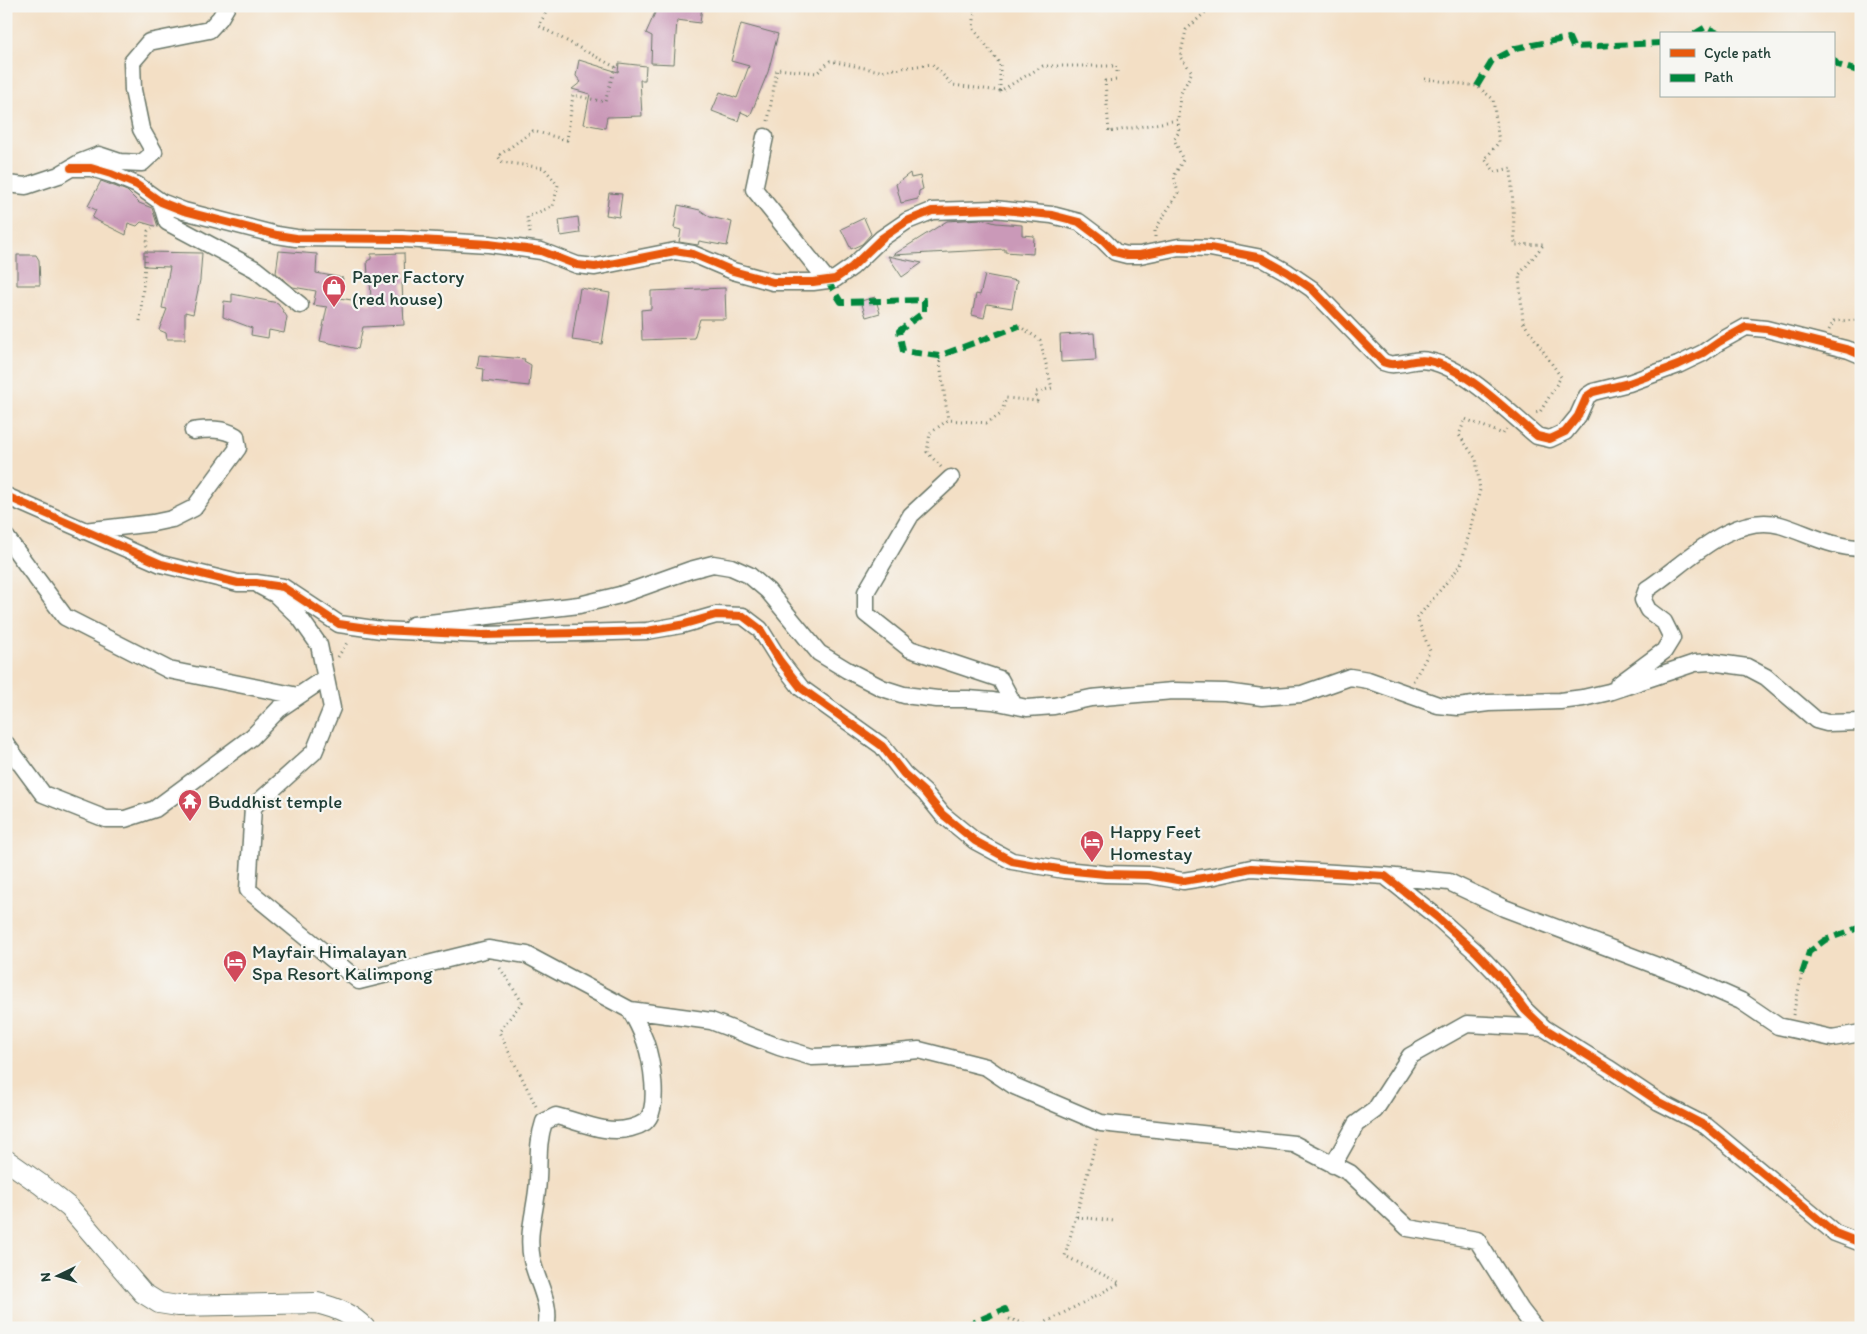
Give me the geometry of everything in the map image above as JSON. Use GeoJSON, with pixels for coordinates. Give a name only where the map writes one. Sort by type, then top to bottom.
{"type":"FeatureCollection","features":[{"type":"Feature","properties":{"kind":"main road"},"geometry":{"type":"LineString","coordinates":[[6,1160],[70,1208],[143,1293],[159,1303],[178,1306],[317,1303],[336,1308],[355,1318],[365,1328]]}},
{"type":"Feature","properties":{"kind":"street"},"geometry":{"type":"LineString","coordinates":[[6,184],[26,186],[59,175],[81,162],[99,155],[120,162],[142,163],[154,152],[141,130],[133,90],[132,62],[149,42],[209,30],[220,18],[227,6]]}},
{"type":"Feature","properties":{"kind":"street"},"geometry":{"type":"LineString","coordinates":[[765,137],[754,189],[827,280]]}},
{"type":"Feature","properties":{"kind":"street"},"geometry":{"type":"LineString","coordinates":[[70,168],[91,168],[111,174],[137,185],[161,202],[184,211],[296,238],[402,239],[489,244],[541,251],[577,265],[595,267],[675,251],[693,254],[733,270],[773,282],[813,282],[835,278],[852,267],[882,238],[907,221],[932,211],[994,209],[1052,215],[1078,222],[1103,240],[1114,252],[1134,255],[1178,247],[1210,248],[1262,258],[1312,289],[1383,362],[1394,365],[1413,360],[1429,360],[1449,368],[1476,384],[1537,436],[1550,439],[1565,432],[1578,416],[1587,396],[1593,392],[1628,383],[1678,366],[1746,327],[1766,329],[1849,350],[1861,355]]}},
{"type":"Feature","properties":{"kind":"street"},"geometry":{"type":"LineString","coordinates":[[161,202],[167,222],[255,269],[300,305]]}},
{"type":"Feature","properties":{"kind":"street"},"geometry":{"type":"LineString","coordinates":[[84,531],[114,526],[153,523],[172,519],[194,508],[238,448],[236,436],[228,431],[211,429],[193,431]]}},
{"type":"Feature","properties":{"kind":"street"},"geometry":{"type":"LineString","coordinates":[[952,478],[911,515],[866,592],[866,614],[910,649],[1000,679],[1014,705]]}},
{"type":"Feature","properties":{"kind":"street"},"geometry":{"type":"LineString","coordinates":[[6,496],[161,564],[238,583],[256,583],[283,587],[339,624],[381,630],[482,635],[647,631],[681,625],[716,615],[743,616],[760,629],[780,661],[801,688],[882,746],[904,774],[925,793],[942,814],[975,842],[1012,861],[1064,870],[1105,874],[1149,875],[1183,881],[1251,868],[1449,882],[1504,908],[1689,978],[1741,1002],[1778,1026],[1832,1038],[1861,1033]]}},
{"type":"Feature","properties":{"kind":"street"},"geometry":{"type":"LineString","coordinates":[[1609,692],[1664,651],[1672,638],[1664,622],[1648,610],[1642,600],[1647,589],[1706,546],[1742,526],[1762,523],[1779,525],[1841,546],[1861,548]]}},
{"type":"Feature","properties":{"kind":"street"},"geometry":{"type":"LineString","coordinates":[[6,537],[65,617],[168,670],[298,696]]}},
{"type":"Feature","properties":{"kind":"street"},"geometry":{"type":"LineString","coordinates":[[381,630],[441,620],[579,605],[620,595],[690,570],[713,564],[731,567],[749,575],[768,591],[819,653],[882,688],[904,695],[937,699],[968,699],[1026,708],[1054,706],[1091,698],[1173,691],[1225,692],[1262,697],[1302,694],[1350,677],[1368,680],[1438,704],[1458,707],[1514,701],[1560,701],[1609,692],[1695,664],[1711,662],[1747,667],[1766,677],[1816,720],[1826,723],[1861,722]]}},
{"type":"Feature","properties":{"kind":"street"},"geometry":{"type":"LineString","coordinates":[[256,583],[275,594],[300,618],[319,645],[332,708],[314,752],[253,807],[248,890],[359,981],[488,949],[527,955],[630,1010],[711,1021],[812,1057],[867,1055],[919,1050],[986,1067],[1014,1086],[1101,1124],[1294,1144],[1350,1174],[1408,1228],[1477,1240],[1521,1310],[1535,1328]]}},
{"type":"Feature","properties":{"kind":"street"},"geometry":{"type":"LineString","coordinates":[[6,744],[43,794],[106,819],[125,819],[155,809],[252,736],[279,709],[325,678]]}},
{"type":"Feature","properties":{"kind":"street"},"geometry":{"type":"LineString","coordinates":[[1385,876],[1437,916],[1476,952],[1501,978],[1525,1010],[1544,1028],[1659,1102],[1706,1126],[1835,1233],[1861,1243]]}},
{"type":"Feature","properties":{"kind":"street"},"geometry":{"type":"LineString","coordinates":[[546,1328],[548,1319],[545,1299],[532,1262],[530,1242],[531,1221],[537,1191],[539,1136],[544,1122],[556,1116],[600,1129],[629,1128],[645,1122],[651,1112],[654,1092],[650,1058],[640,1026],[630,1010]]}},
{"type":"Feature","properties":{"kind":"street"},"geometry":{"type":"LineString","coordinates":[[1333,1164],[1356,1124],[1375,1110],[1410,1056],[1468,1024],[1544,1028]]}},
{"type":"Feature","properties":{"kind":"path"},"geometry":{"type":"LineString","coordinates":[[532,250],[528,217],[553,206],[558,185],[544,168],[502,162],[498,156],[533,132],[567,140],[574,95],[605,102],[615,68],[539,26],[548,6]]}},
{"type":"Feature","properties":{"kind":"path"},"geometry":{"type":"LineString","coordinates":[[970,6],[975,12],[973,28],[1000,64],[1000,91]]}},
{"type":"Feature","properties":{"kind":"path"},"geometry":{"type":"LineString","coordinates":[[1156,252],[1155,230],[1178,193],[1174,176],[1182,160],[1174,140],[1179,132],[1180,95],[1192,72],[1180,57],[1186,30],[1212,6]]}},
{"type":"Feature","properties":{"kind":"path"},"geometry":{"type":"LineString","coordinates":[[765,137],[777,69],[817,73],[830,61],[880,72],[932,64],[953,85],[1000,91],[1042,66],[1116,66],[1117,80],[1105,81],[1109,132],[1178,120]]}},
{"type":"Feature","properties":{"kind":"path"},"geometry":{"type":"LineString","coordinates":[[1406,694],[1430,651],[1417,618],[1461,566],[1480,490],[1476,459],[1459,435],[1465,419],[1503,434],[1513,416],[1540,412],[1561,377],[1524,322],[1519,275],[1544,244],[1515,245],[1511,168],[1495,172],[1485,159],[1499,142],[1493,99],[1477,86],[1425,79]]}},
{"type":"Feature","properties":{"kind":"path"},"geometry":{"type":"LineString","coordinates":[[140,321],[148,230],[167,222]]}},
{"type":"Feature","properties":{"kind":"path"},"geometry":{"type":"LineString","coordinates":[[1823,344],[1834,321],[1861,320]]}},
{"type":"Feature","properties":{"kind":"path"},"geometry":{"type":"LineString","coordinates":[[952,478],[927,452],[930,433],[948,420],[987,423],[1001,414],[1006,398],[1037,401],[1036,392],[1052,388],[1040,340],[1019,326]]}},
{"type":"Feature","properties":{"kind":"path"},"geometry":{"type":"LineString","coordinates":[[939,356],[948,420]]}},
{"type":"Feature","properties":{"kind":"path"},"geometry":{"type":"LineString","coordinates":[[325,678],[357,626]]}},
{"type":"Feature","properties":{"kind":"path"},"geometry":{"type":"LineString","coordinates":[[488,949],[522,1002],[499,1032],[544,1122]]}},
{"type":"Feature","properties":{"kind":"path"},"geometry":{"type":"LineString","coordinates":[[1790,1029],[1802,974]]}},
{"type":"Feature","properties":{"kind":"path"},"geometry":{"type":"LineString","coordinates":[[1009,1319],[1036,1328],[1120,1283],[1065,1256],[1101,1124]]}},
{"type":"Feature","properties":{"kind":"path"},"geometry":{"type":"LineString","coordinates":[[1077,1217],[1114,1221]]}},
{"type":"Feature","properties":{"kind":"building"},"geometry":{"type":"Polygon","coordinates":[[[658,6],[702,6],[700,23],[677,20],[674,64],[651,63],[652,36],[646,33],[658,6]]]}},
{"type":"Feature","properties":{"kind":"building"},"geometry":{"type":"Polygon","coordinates":[[[741,24],[778,34],[768,72],[750,116],[741,112],[738,121],[712,111],[720,92],[737,98],[749,66],[731,61],[741,24]]]}},
{"type":"Feature","properties":{"kind":"building"},"geometry":{"type":"Polygon","coordinates":[[[579,60],[618,72],[619,63],[646,66],[645,80],[640,80],[642,116],[607,117],[605,128],[584,124],[590,94],[572,89],[581,82],[576,76],[579,60]]]}},
{"type":"Feature","properties":{"kind":"building"},"geometry":{"type":"Polygon","coordinates":[[[910,173],[911,178],[920,176],[923,189],[919,191],[918,199],[901,203],[896,184],[910,173]]]}},
{"type":"Feature","properties":{"kind":"building"},"geometry":{"type":"Polygon","coordinates":[[[101,181],[127,191],[139,203],[152,208],[158,227],[141,222],[137,226],[128,223],[126,235],[92,218],[96,210],[88,206],[101,181]]]}},
{"type":"Feature","properties":{"kind":"building"},"geometry":{"type":"Polygon","coordinates":[[[609,193],[622,194],[619,217],[606,215],[609,193]]]}},
{"type":"Feature","properties":{"kind":"building"},"geometry":{"type":"Polygon","coordinates":[[[678,205],[700,210],[710,217],[732,222],[727,246],[699,241],[698,245],[679,242],[681,230],[674,228],[678,205]]]}},
{"type":"Feature","properties":{"kind":"building"},"geometry":{"type":"Polygon","coordinates":[[[578,217],[580,233],[561,236],[559,220],[578,217]]]}},
{"type":"Feature","properties":{"kind":"building"},"geometry":{"type":"Polygon","coordinates":[[[864,218],[871,234],[862,244],[851,249],[841,229],[864,218]]]}},
{"type":"Feature","properties":{"kind":"building"},"geometry":{"type":"Polygon","coordinates":[[[981,219],[996,223],[1022,225],[1022,235],[1034,236],[1033,254],[1005,252],[1005,249],[893,255],[947,221],[981,219]]]}},
{"type":"Feature","properties":{"kind":"building"},"geometry":{"type":"Polygon","coordinates":[[[279,251],[317,254],[316,273],[343,278],[339,298],[371,303],[370,275],[368,275],[367,261],[371,259],[371,254],[404,253],[405,283],[402,283],[404,325],[363,327],[358,349],[320,341],[327,307],[313,305],[316,291],[293,287],[276,273],[279,251]]]}},
{"type":"Feature","properties":{"kind":"building"},"geometry":{"type":"Polygon","coordinates":[[[144,252],[202,253],[200,280],[193,314],[185,312],[185,339],[167,339],[166,333],[159,330],[167,309],[162,308],[170,267],[144,266],[144,252]]]}},
{"type":"Feature","properties":{"kind":"building"},"geometry":{"type":"Polygon","coordinates":[[[17,255],[36,255],[39,260],[40,285],[17,285],[17,255]]]}},
{"type":"Feature","properties":{"kind":"building"},"geometry":{"type":"Polygon","coordinates":[[[888,256],[922,263],[902,277],[888,256]]]}},
{"type":"Feature","properties":{"kind":"building"},"geometry":{"type":"Polygon","coordinates":[[[985,275],[1017,281],[1012,308],[987,304],[984,318],[972,315],[976,294],[980,295],[985,275]]]}},
{"type":"Feature","properties":{"kind":"building"},"geometry":{"type":"Polygon","coordinates":[[[580,288],[610,293],[602,344],[572,340],[580,288]]]}},
{"type":"Feature","properties":{"kind":"building"},"geometry":{"type":"Polygon","coordinates":[[[725,288],[726,319],[700,319],[694,338],[642,340],[641,310],[651,309],[651,291],[725,288]]]}},
{"type":"Feature","properties":{"kind":"building"},"geometry":{"type":"Polygon","coordinates":[[[232,294],[278,303],[287,317],[284,333],[269,330],[268,338],[251,335],[252,328],[223,317],[224,301],[232,302],[232,294]]]}},
{"type":"Feature","properties":{"kind":"building"},"geometry":{"type":"Polygon","coordinates":[[[875,297],[880,313],[866,317],[861,301],[875,297]]]}},
{"type":"Feature","properties":{"kind":"building"},"geometry":{"type":"Polygon","coordinates":[[[1094,333],[1096,360],[1061,362],[1060,335],[1094,333]]]}},
{"type":"Feature","properties":{"kind":"building"},"geometry":{"type":"Polygon","coordinates":[[[479,355],[525,359],[524,361],[531,365],[529,386],[483,381],[484,369],[477,368],[479,355]]]}},
{"type":"Feature","properties":{"kind":"marked path"},"geometry":{"type":"LineString","coordinates":[[1697,32],[1706,27],[1716,32]]}},
{"type":"Feature","properties":{"kind":"marked path"},"geometry":{"type":"LineString","coordinates":[[1477,86],[1492,61],[1516,48],[1569,38],[1573,47],[1660,43]]}},
{"type":"Feature","properties":{"kind":"marked path"},"geometry":{"type":"LineString","coordinates":[[1834,60],[1838,65],[1861,72]]}},
{"type":"Feature","properties":{"kind":"marked path"},"geometry":{"type":"LineString","coordinates":[[827,280],[841,302],[924,300],[924,312],[899,331],[903,351],[939,356],[1019,326]]}},
{"type":"Feature","properties":{"kind":"marked path"},"geometry":{"type":"LineString","coordinates":[[1802,974],[1809,952],[1825,940],[1861,927]]}},
{"type":"Feature","properties":{"kind":"marked path"},"geometry":{"type":"LineString","coordinates":[[969,1328],[968,1325],[1005,1309],[1009,1319]]}},
{"type":"Feature","properties":{"kind":"cycle path"},"geometry":{"type":"LineString","coordinates":[[71,168],[91,168],[111,174],[137,185],[161,202],[184,211],[277,235],[296,238],[402,239],[489,244],[541,251],[577,265],[595,267],[675,251],[693,254],[733,271],[773,282],[813,282],[835,279],[852,267],[882,238],[907,221],[932,211],[994,209],[1052,215],[1079,222],[1103,240],[1115,252],[1127,255],[1140,255],[1179,247],[1210,248],[1262,258],[1312,289],[1383,362],[1393,364],[1424,360],[1443,365],[1472,381],[1537,436],[1550,439],[1565,432],[1578,416],[1587,396],[1593,392],[1629,383],[1678,365],[1703,353],[1746,327],[1766,329],[1849,350],[1861,355]]}},
{"type":"Feature","properties":{"kind":"cycle path"},"geometry":{"type":"LineString","coordinates":[[6,496],[161,564],[238,583],[256,583],[283,587],[339,624],[381,630],[482,635],[647,631],[681,625],[716,615],[743,616],[760,629],[780,661],[801,688],[882,746],[904,774],[925,793],[942,814],[975,841],[1012,861],[1064,870],[1105,874],[1149,875],[1183,881],[1251,868],[1385,876],[1437,917],[1476,952],[1501,978],[1525,1010],[1544,1028],[1659,1102],[1706,1126],[1835,1233],[1861,1243]]}},
{"type":"Feature","properties":{"kind":"place","name":"Paper Factory (red house)"},"geometry":{"type":"Point","coordinates":[334,308]}},
{"type":"Feature","properties":{"kind":"place","name":"Buddhist temple"},"geometry":{"type":"Point","coordinates":[190,822]}},
{"type":"Feature","properties":{"kind":"place","name":"Happy Feet Homestay"},"geometry":{"type":"Point","coordinates":[1092,863]}},
{"type":"Feature","properties":{"kind":"place","name":"Mayfair Himalayan Spa Resort Kalimpong"},"geometry":{"type":"Point","coordinates":[235,983]}}]}
